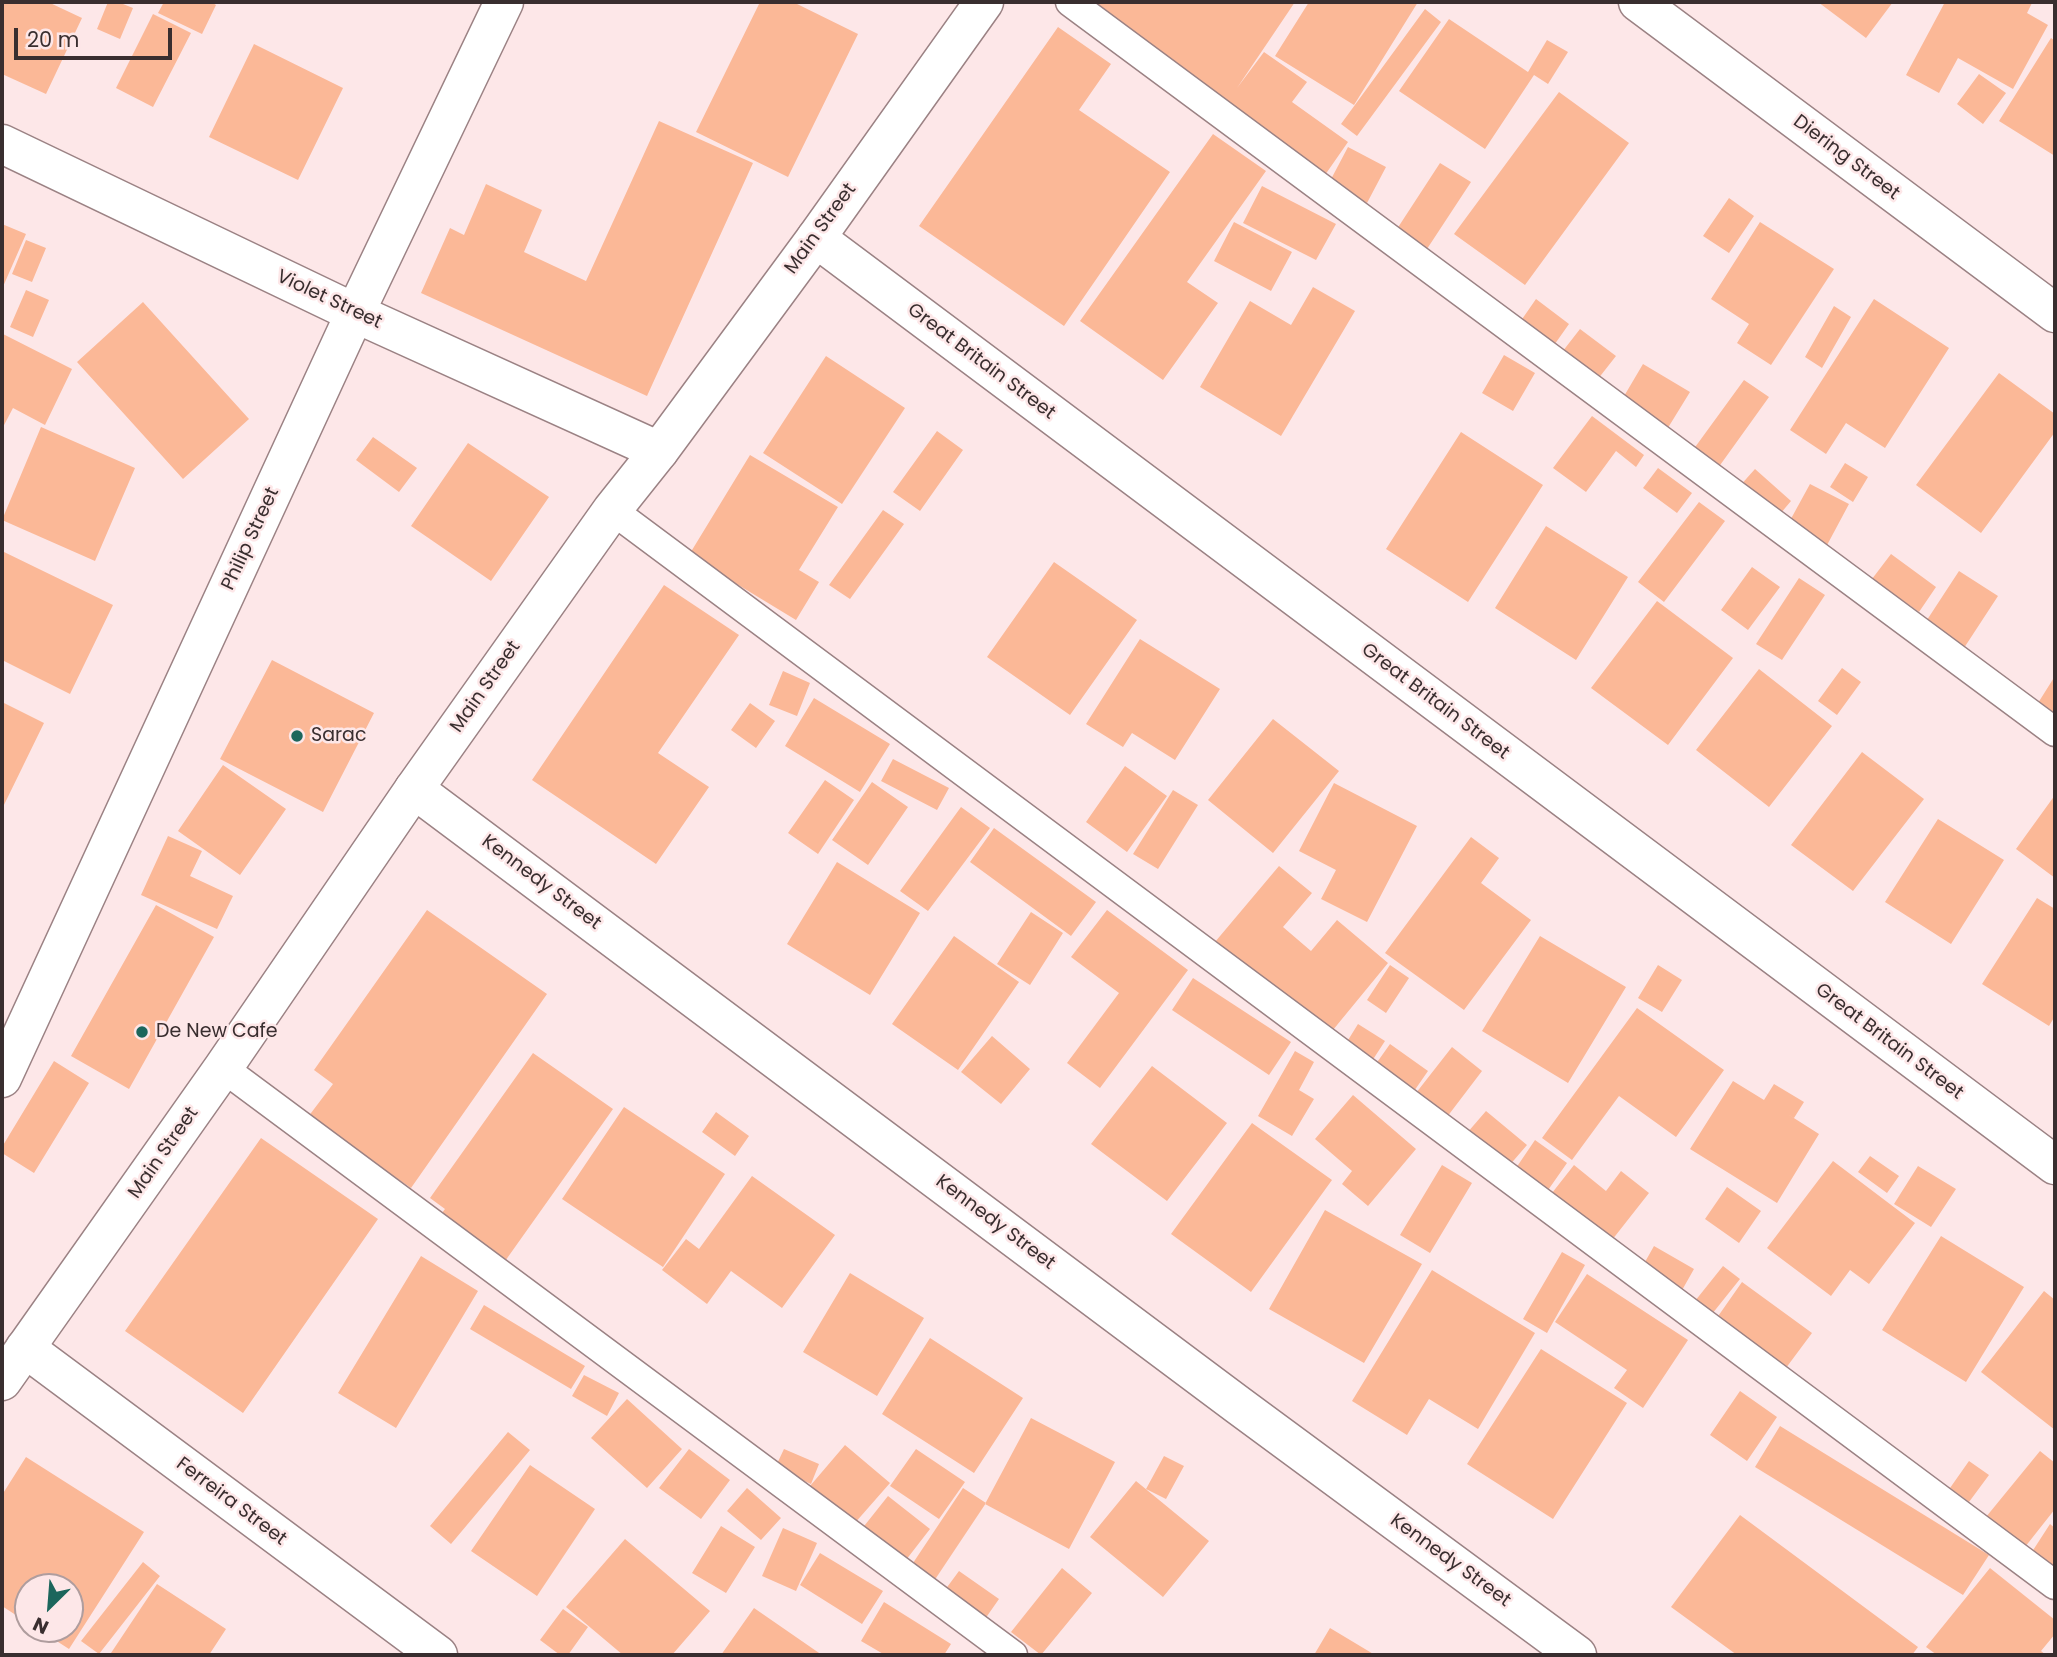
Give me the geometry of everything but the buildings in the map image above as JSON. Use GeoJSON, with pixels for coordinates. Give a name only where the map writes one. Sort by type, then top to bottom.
{"type":"FeatureCollection","features":[{"type":"Feature","properties":{"kind":"street","name":"Philip Street"},"geometry":{"type":"LineString","coordinates":[[2,1078],[355,313],[504,2]]}},
{"type":"Feature","properties":{"kind":"street","name":"Main Street"},"geometry":{"type":"LineString","coordinates":[[2,1380],[612,510],[659,451],[816,238],[984,2]]}},
{"type":"Feature","properties":{"kind":"street","name":"Diering Street"},"geometry":{"type":"LineString","coordinates":[[1637,2],[2055,313]]}},
{"type":"Feature","properties":{"kind":"street","name":"Violet Street"},"geometry":{"type":"LineString","coordinates":[[2,144],[355,313],[659,451]]}},
{"type":"Feature","properties":{"kind":"street","name":"Great Britain Street"},"geometry":{"type":"LineString","coordinates":[[816,238],[2055,1166]]}},
{"type":"Feature","properties":{"kind":"street","name":"Kennedy Street"},"geometry":{"type":"LineString","coordinates":[[414,789],[1577,1655]]}},
{"type":"Feature","properties":{"kind":"street","name":"Ferreira Street"},"geometry":{"type":"LineString","coordinates":[[25,1348],[438,1655]]}},
{"type":"Feature","properties":{"kind":"lane"},"geometry":{"type":"LineString","coordinates":[[1070,2],[2055,732]]}},
{"type":"Feature","properties":{"kind":"lane"},"geometry":{"type":"LineString","coordinates":[[612,510],[2055,1585]]}},
{"type":"Feature","properties":{"kind":"lane"},"geometry":{"type":"LineString","coordinates":[[223,1068],[1013,1655]]}},
{"type":"Feature","properties":{"kind":"place","name":"Sarac"},"geometry":{"type":"Point","coordinates":[297,736]}},
{"type":"Feature","properties":{"kind":"place","name":"De New Cafe"},"geometry":{"type":"Point","coordinates":[142,1032]}}]}
